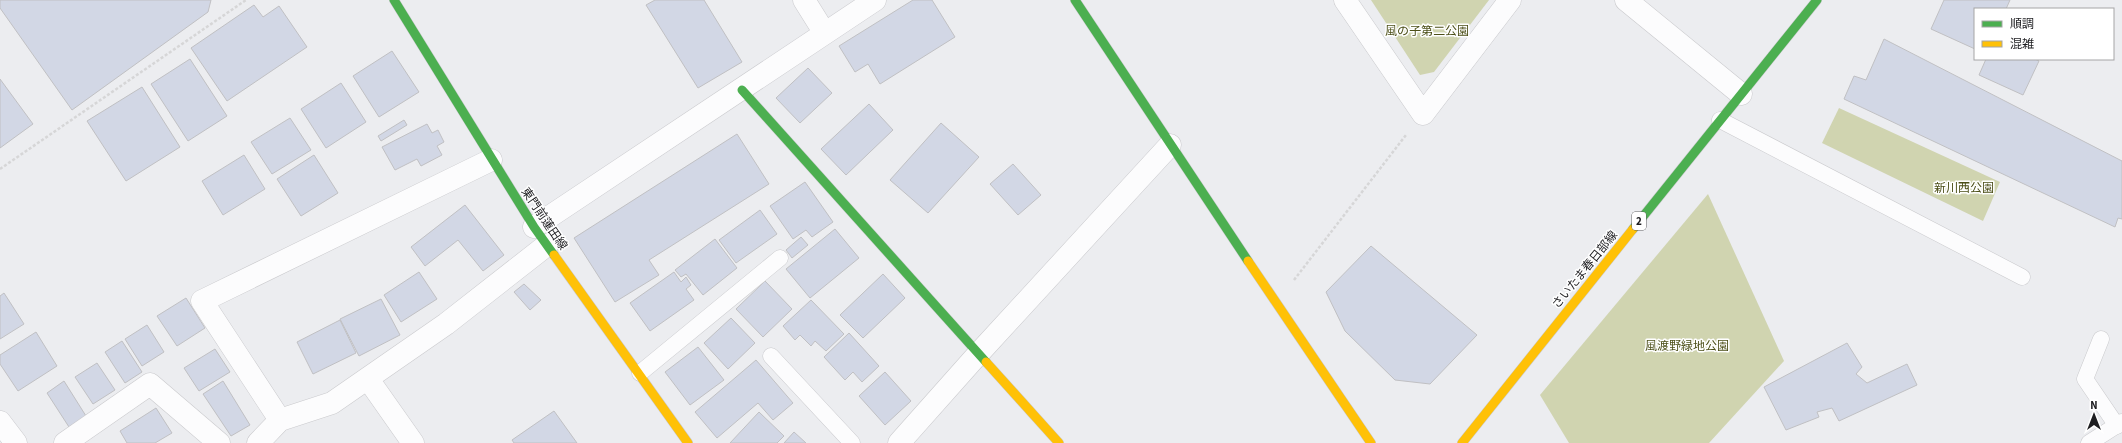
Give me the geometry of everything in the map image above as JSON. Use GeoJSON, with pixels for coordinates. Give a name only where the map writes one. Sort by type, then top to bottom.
{"type":"FeatureCollection","features":[{"type":"Feature","properties":{"kind":"main road","name":"東門前蓮田線"},"geometry":{"type":"LineString","coordinates":[[394,0],[491,160],[534,227],[640,373],[688,443]]}},
{"type":"Feature","properties":{"kind":"main road"},"geometry":{"type":"LineString","coordinates":[[1075,0],[1170,146],[1371,443]]}},
{"type":"Feature","properties":{"kind":"main road","name":"さいたま春日部線"},"geometry":{"type":"LineString","coordinates":[[1462,443],[1817,0]]}},
{"type":"Feature","properties":{"kind":"main road"},"geometry":{"type":"LineString","coordinates":[[742,90],[979,352],[1059,443]]}},
{"type":"Feature","properties":{"kind":"street"},"geometry":{"type":"LineString","coordinates":[[804,0],[824,32]]}},
{"type":"Feature","properties":{"kind":"street"},"geometry":{"type":"LineString","coordinates":[[534,227],[742,90],[824,32],[874,0]]}},
{"type":"Feature","properties":{"kind":"street"},"geometry":{"type":"LineString","coordinates":[[1345,0],[1423,114],[1510,0]]}},
{"type":"Feature","properties":{"kind":"street"},"geometry":{"type":"LineString","coordinates":[[1626,0],[1741,94]]}},
{"type":"Feature","properties":{"kind":"street"},"geometry":{"type":"LineString","coordinates":[[899,443],[979,352],[1170,146]]}},
{"type":"Feature","properties":{"kind":"street"},"geometry":{"type":"LineString","coordinates":[[280,420],[202,301],[491,160]]}},
{"type":"Feature","properties":{"kind":"street"},"geometry":{"type":"LineString","coordinates":[[258,443],[280,420],[332,403],[368,379],[446,324],[546,245]]}},
{"type":"Feature","properties":{"kind":"street"},"geometry":{"type":"LineString","coordinates":[[368,379],[413,443]]}},
{"type":"Feature","properties":{"kind":"street"},"geometry":{"type":"LineString","coordinates":[[65,443],[150,384],[219,443]]}},
{"type":"Feature","properties":{"kind":"street"},"geometry":{"type":"LineString","coordinates":[[0,422],[16,443]]}},
{"type":"Feature","properties":{"kind":"lane"},"geometry":{"type":"LineString","coordinates":[[1720,120],[2022,277]]}},
{"type":"Feature","properties":{"kind":"lane"},"geometry":{"type":"LineString","coordinates":[[640,373],[780,258]]}},
{"type":"Feature","properties":{"kind":"lane"},"geometry":{"type":"LineString","coordinates":[[2089,443],[2119,424],[2085,379],[2101,339]]}},
{"type":"Feature","properties":{"kind":"lane"},"geometry":{"type":"LineString","coordinates":[[771,356],[852,443]]}},
{"type":"Feature","properties":{"kind":"path"},"geometry":{"type":"LineString","coordinates":[[0,169],[246,0]]}},
{"type":"Feature","properties":{"kind":"path"},"geometry":{"type":"LineString","coordinates":[[1276,303],[1423,114]]}},
{"type":"Feature","properties":{"kind":"green space","name":"風の子第二公園"},"geometry":{"type":"Polygon","coordinates":[[[1371,0],[1489,0],[1434,72],[1420,75],[1371,0]]]}},
{"type":"Feature","properties":{"kind":"green space","name":"新川西公園"},"geometry":{"type":"Polygon","coordinates":[[[1839,108],[2000,182],[1983,221],[1822,143],[1839,108]]]}},
{"type":"Feature","properties":{"kind":"green space","name":"風渡野緑地公園"},"geometry":{"type":"Polygon","coordinates":[[[1708,194],[1784,361],[1709,443],[1569,443],[1540,395],[1708,194]]]}},
{"type":"Feature","properties":{"kind":"building"},"geometry":{"type":"Polygon","coordinates":[[[0,0],[211,0],[208,12],[72,110],[0,8],[0,0]]]}},
{"type":"Feature","properties":{"kind":"building"},"geometry":{"type":"Polygon","coordinates":[[[655,0],[704,0],[742,62],[698,88],[646,5],[655,0]]]}},
{"type":"Feature","properties":{"kind":"building"},"geometry":{"type":"Polygon","coordinates":[[[913,0],[932,0],[955,37],[880,84],[868,64],[855,72],[839,46],[913,0]]]}},
{"type":"Feature","properties":{"kind":"building"},"geometry":{"type":"Polygon","coordinates":[[[1944,0],[2010,0],[2006,8],[1974,8],[1974,49],[1931,29],[1944,0]]]}},
{"type":"Feature","properties":{"kind":"building"},"geometry":{"type":"Polygon","coordinates":[[[254,5],[263,17],[279,6],[307,47],[227,101],[191,48],[254,5]]]}},
{"type":"Feature","properties":{"kind":"building"},"geometry":{"type":"Polygon","coordinates":[[[1884,39],[2122,161],[2122,219],[2118,218],[2115,227],[1844,99],[1854,76],[1866,80],[1884,39]]]}},
{"type":"Feature","properties":{"kind":"building"},"geometry":{"type":"Polygon","coordinates":[[[392,51],[419,92],[379,117],[353,76],[392,51]]]}},
{"type":"Feature","properties":{"kind":"building"},"geometry":{"type":"Polygon","coordinates":[[[190,59],[227,116],[188,141],[151,84],[190,59]]]}},
{"type":"Feature","properties":{"kind":"building"},"geometry":{"type":"Polygon","coordinates":[[[1986,60],[2039,61],[2023,95],[1979,75],[1986,60]]]}},
{"type":"Feature","properties":{"kind":"building"},"geometry":{"type":"Polygon","coordinates":[[[808,68],[832,93],[800,123],[776,98],[808,68]]]}},
{"type":"Feature","properties":{"kind":"building"},"geometry":{"type":"Polygon","coordinates":[[[0,79],[33,124],[0,148],[0,79]]]}},
{"type":"Feature","properties":{"kind":"building"},"geometry":{"type":"Polygon","coordinates":[[[341,83],[366,122],[326,148],[301,109],[341,83]]]}},
{"type":"Feature","properties":{"kind":"building"},"geometry":{"type":"Polygon","coordinates":[[[142,87],[180,147],[126,181],[87,121],[142,87]]]}},
{"type":"Feature","properties":{"kind":"building"},"geometry":{"type":"Polygon","coordinates":[[[869,104],[893,130],[846,175],[821,149],[869,104]]]}},
{"type":"Feature","properties":{"kind":"building"},"geometry":{"type":"Polygon","coordinates":[[[290,118],[311,150],[272,174],[251,142],[290,118]]]}},
{"type":"Feature","properties":{"kind":"building"},"geometry":{"type":"Polygon","coordinates":[[[404,120],[407,125],[381,141],[378,136],[404,120]]]}},
{"type":"Feature","properties":{"kind":"building"},"geometry":{"type":"Polygon","coordinates":[[[941,123],[979,157],[928,213],[890,180],[941,123]]]}},
{"type":"Feature","properties":{"kind":"building"},"geometry":{"type":"Polygon","coordinates":[[[427,124],[432,133],[438,130],[444,142],[437,146],[442,155],[421,166],[417,159],[395,170],[382,147],[427,124]]]}},
{"type":"Feature","properties":{"kind":"building"},"geometry":{"type":"Polygon","coordinates":[[[737,134],[769,184],[649,260],[659,275],[615,302],[574,238],[737,134]]]}},
{"type":"Feature","properties":{"kind":"building"},"geometry":{"type":"Polygon","coordinates":[[[244,155],[265,189],[223,215],[202,181],[244,155]]]}},
{"type":"Feature","properties":{"kind":"building"},"geometry":{"type":"Polygon","coordinates":[[[314,155],[338,193],[301,216],[277,179],[314,155]]]}},
{"type":"Feature","properties":{"kind":"building"},"geometry":{"type":"Polygon","coordinates":[[[1013,164],[1041,195],[1018,215],[990,184],[1013,164]]]}},
{"type":"Feature","properties":{"kind":"building"},"geometry":{"type":"Polygon","coordinates":[[[805,182],[833,222],[812,237],[806,230],[793,239],[770,206],[805,182]]]}},
{"type":"Feature","properties":{"kind":"building"},"geometry":{"type":"Polygon","coordinates":[[[465,205],[504,255],[483,271],[458,240],[425,266],[411,247],[465,205]]]}},
{"type":"Feature","properties":{"kind":"building"},"geometry":{"type":"Polygon","coordinates":[[[760,210],[777,234],[736,263],[719,240],[760,210]]]}},
{"type":"Feature","properties":{"kind":"building"},"geometry":{"type":"Polygon","coordinates":[[[835,229],[859,258],[810,298],[786,269],[835,229]]]}},
{"type":"Feature","properties":{"kind":"building"},"geometry":{"type":"Polygon","coordinates":[[[801,237],[808,245],[792,258],[786,250],[801,237]]]}},
{"type":"Feature","properties":{"kind":"building"},"geometry":{"type":"Polygon","coordinates":[[[715,239],[737,268],[703,295],[686,274],[681,277],[675,270],[715,239]]]}},
{"type":"Feature","properties":{"kind":"building"},"geometry":{"type":"Polygon","coordinates":[[[1371,246],[1477,335],[1430,384],[1395,380],[1345,331],[1326,292],[1371,246]]]}},
{"type":"Feature","properties":{"kind":"building"},"geometry":{"type":"Polygon","coordinates":[[[419,272],[437,299],[401,322],[384,295],[419,272]]]}},
{"type":"Feature","properties":{"kind":"building"},"geometry":{"type":"Polygon","coordinates":[[[674,272],[681,282],[686,277],[691,285],[686,289],[694,300],[650,331],[630,303],[674,272]]]}},
{"type":"Feature","properties":{"kind":"building"},"geometry":{"type":"Polygon","coordinates":[[[883,274],[905,298],[863,338],[840,315],[883,274]]]}},
{"type":"Feature","properties":{"kind":"building"},"geometry":{"type":"Polygon","coordinates":[[[765,281],[792,309],[763,337],[736,309],[765,281]]]}},
{"type":"Feature","properties":{"kind":"building"},"geometry":{"type":"Polygon","coordinates":[[[524,284],[541,300],[530,310],[514,292],[524,284]]]}},
{"type":"Feature","properties":{"kind":"building"},"geometry":{"type":"Polygon","coordinates":[[[4,293],[24,324],[0,339],[0,296],[4,293]]]}},
{"type":"Feature","properties":{"kind":"building"},"geometry":{"type":"Polygon","coordinates":[[[186,298],[205,328],[177,346],[157,316],[186,298]]]}},
{"type":"Feature","properties":{"kind":"building"},"geometry":{"type":"Polygon","coordinates":[[[381,299],[400,335],[359,356],[340,319],[381,299]]]}},
{"type":"Feature","properties":{"kind":"building"},"geometry":{"type":"Polygon","coordinates":[[[811,300],[844,334],[826,351],[815,341],[811,346],[800,335],[795,340],[783,326],[811,300]]]}},
{"type":"Feature","properties":{"kind":"building"},"geometry":{"type":"Polygon","coordinates":[[[731,318],[755,343],[728,369],[704,343],[731,318]]]}},
{"type":"Feature","properties":{"kind":"building"},"geometry":{"type":"Polygon","coordinates":[[[340,320],[356,353],[313,374],[297,342],[340,320]]]}},
{"type":"Feature","properties":{"kind":"building"},"geometry":{"type":"Polygon","coordinates":[[[147,325],[164,352],[142,366],[125,339],[147,325]]]}},
{"type":"Feature","properties":{"kind":"building"},"geometry":{"type":"Polygon","coordinates":[[[36,332],[57,366],[18,391],[0,364],[0,355],[36,332]]]}},
{"type":"Feature","properties":{"kind":"building"},"geometry":{"type":"Polygon","coordinates":[[[849,333],[879,366],[862,382],[853,372],[845,380],[824,357],[849,333]]]}},
{"type":"Feature","properties":{"kind":"building"},"geometry":{"type":"Polygon","coordinates":[[[122,341],[142,372],[125,383],[105,352],[122,341]]]}},
{"type":"Feature","properties":{"kind":"building"},"geometry":{"type":"Polygon","coordinates":[[[1847,343],[1862,367],[1856,374],[1867,383],[1907,364],[1917,385],[1839,421],[1832,408],[1817,412],[1819,417],[1786,430],[1764,387],[1847,343]]]}},
{"type":"Feature","properties":{"kind":"building"},"geometry":{"type":"Polygon","coordinates":[[[698,347],[724,380],[690,405],[665,372],[698,347]]]}},
{"type":"Feature","properties":{"kind":"building"},"geometry":{"type":"Polygon","coordinates":[[[215,349],[230,372],[199,391],[184,368],[215,349]]]}},
{"type":"Feature","properties":{"kind":"building"},"geometry":{"type":"Polygon","coordinates":[[[756,360],[793,403],[773,420],[758,403],[717,438],[695,412],[756,360]]]}},
{"type":"Feature","properties":{"kind":"building"},"geometry":{"type":"Polygon","coordinates":[[[97,363],[115,390],[93,404],[75,377],[97,363]]]}},
{"type":"Feature","properties":{"kind":"building"},"geometry":{"type":"Polygon","coordinates":[[[885,372],[911,401],[885,425],[859,396],[885,372]]]}},
{"type":"Feature","properties":{"kind":"building"},"geometry":{"type":"Polygon","coordinates":[[[64,381],[86,416],[69,427],[47,393],[64,381]]]}},
{"type":"Feature","properties":{"kind":"building"},"geometry":{"type":"Polygon","coordinates":[[[223,381],[250,425],[231,436],[203,394],[223,381]]]}},
{"type":"Feature","properties":{"kind":"building"},"geometry":{"type":"Polygon","coordinates":[[[156,408],[172,433],[155,443],[127,443],[120,431],[156,408]]]}},
{"type":"Feature","properties":{"kind":"building"},"geometry":{"type":"Polygon","coordinates":[[[554,411],[577,443],[514,443],[512,440],[554,411]]]}},
{"type":"Feature","properties":{"kind":"building"},"geometry":{"type":"Polygon","coordinates":[[[759,412],[784,436],[777,443],[730,443],[759,412]]]}},
{"type":"Feature","properties":{"kind":"building"},"geometry":{"type":"Polygon","coordinates":[[[794,432],[806,443],[784,443],[794,432]]]}},
{"type":"Feature","properties":{"kind":"traffic: fast"},"geometry":{"type":"LineString","coordinates":[[394,0],[534,227],[554,255]]}},
{"type":"Feature","properties":{"kind":"traffic: fast"},"geometry":{"type":"LineString","coordinates":[[1075,0],[1248,261]]}},
{"type":"Feature","properties":{"kind":"traffic: fast"},"geometry":{"type":"LineString","coordinates":[[1633,229],[1817,0]]}},
{"type":"Feature","properties":{"kind":"traffic: fast"},"geometry":{"type":"LineString","coordinates":[[742,90],[986,362]]}},
{"type":"Feature","properties":{"kind":"traffic: slow"},"geometry":{"type":"LineString","coordinates":[[1462,443],[1633,229]]}},
{"type":"Feature","properties":{"kind":"traffic: slow"},"geometry":{"type":"LineString","coordinates":[[554,255],[688,443]]}},
{"type":"Feature","properties":{"kind":"traffic: slow"},"geometry":{"type":"LineString","coordinates":[[1248,261],[1371,443]]}},
{"type":"Feature","properties":{"kind":"traffic: slow"},"geometry":{"type":"LineString","coordinates":[[986,362],[1059,443]]}}]}
